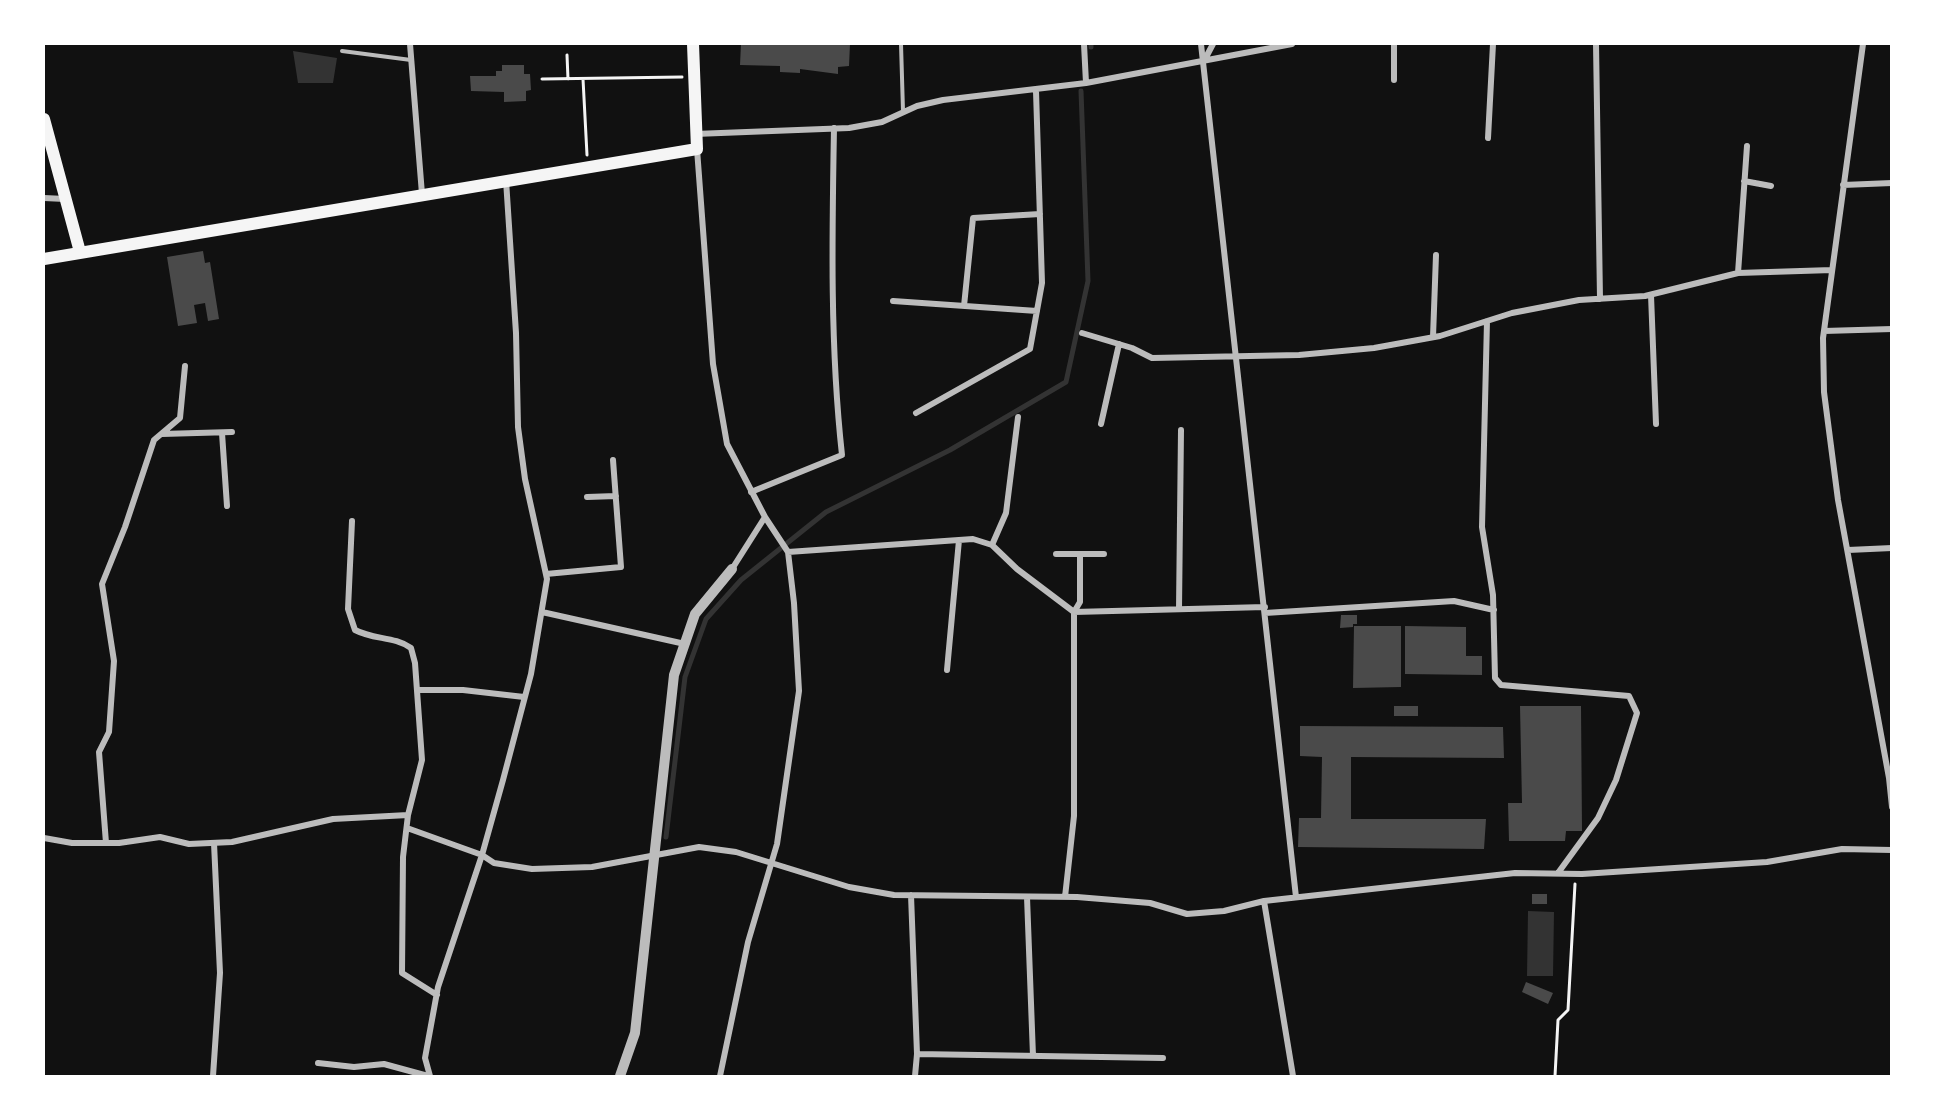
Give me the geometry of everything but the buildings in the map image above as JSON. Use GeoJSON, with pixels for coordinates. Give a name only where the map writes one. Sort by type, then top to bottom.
{"type":"FeatureCollection","features":[{"type":"Feature","properties":{"kind":"main road"},"geometry":{"type":"LineString","coordinates":[[44,260],[80,252],[697,149],[694,134],[693,44]]}},
{"type":"Feature","properties":{"kind":"main road"},"geometry":{"type":"LineString","coordinates":[[44,119],[80,252]]}},
{"type":"Feature","properties":{"kind":"street"},"geometry":{"type":"LineString","coordinates":[[410,44],[422,194]]}},
{"type":"Feature","properties":{"kind":"street"},"geometry":{"type":"LineString","coordinates":[[1084,44],[1086,83]]}},
{"type":"Feature","properties":{"kind":"street"},"geometry":{"type":"LineString","coordinates":[[1202,44],[1296,897]]}},
{"type":"Feature","properties":{"kind":"street"},"geometry":{"type":"LineString","coordinates":[[1204,62],[1213,44]]}},
{"type":"Feature","properties":{"kind":"street"},"geometry":{"type":"LineString","coordinates":[[694,134],[834,128],[882,122],[903,112],[943,100],[1036,91],[1086,83],[1204,62],[1234,53],[1292,44]]}},
{"type":"Feature","properties":{"kind":"street"},"geometry":{"type":"LineString","coordinates":[[1394,44],[1394,80]]}},
{"type":"Feature","properties":{"kind":"street"},"geometry":{"type":"LineString","coordinates":[[1488,138],[1493,44]]}},
{"type":"Feature","properties":{"kind":"street"},"geometry":{"type":"LineString","coordinates":[[1596,44],[1600,299]]}},
{"type":"Feature","properties":{"kind":"street"},"geometry":{"type":"LineString","coordinates":[[1863,44],[1824,331],[1824,392],[1848,550],[1889,777],[1892,807]]}},
{"type":"Feature","properties":{"kind":"street"},"geometry":{"type":"LineString","coordinates":[[916,413],[1030,349],[1042,283],[1036,91]]}},
{"type":"Feature","properties":{"kind":"street"},"geometry":{"type":"LineString","coordinates":[[752,492],[842,455],[837,410],[832,278],[834,128]]}},
{"type":"Feature","properties":{"kind":"street"},"geometry":{"type":"LineString","coordinates":[[1738,273],[1747,146]]}},
{"type":"Feature","properties":{"kind":"street"},"geometry":{"type":"LineString","coordinates":[[697,149],[713,364],[727,444],[765,518],[787,552],[794,603],[799,691],[777,844],[748,942],[720,1077]]}},
{"type":"Feature","properties":{"kind":"street"},"geometry":{"type":"LineString","coordinates":[[318,1063],[354,1067],[384,1064],[429,1077],[425,1058],[437,995],[482,855],[524,697],[542,612],[546,574],[525,479],[518,427],[516,333],[506,180]]}},
{"type":"Feature","properties":{"kind":"street"},"geometry":{"type":"LineString","coordinates":[[1744,181],[1772,186]]}},
{"type":"Feature","properties":{"kind":"street"},"geometry":{"type":"LineString","coordinates":[[1843,185],[1892,183]]}},
{"type":"Feature","properties":{"kind":"street"},"geometry":{"type":"LineString","coordinates":[[44,198],[64,199]]}},
{"type":"Feature","properties":{"kind":"street"},"geometry":{"type":"LineString","coordinates":[[964,306],[973,218],[1040,213]]}},
{"type":"Feature","properties":{"kind":"street"},"geometry":{"type":"LineString","coordinates":[[1433,337],[1436,255]]}},
{"type":"Feature","properties":{"kind":"street"},"geometry":{"type":"LineString","coordinates":[[1082,333],[1119,344],[1152,358],[1236,357],[1374,348],[1433,337],[1523,311],[1600,299],[1652,295],[1738,273],[1832,270]]}},
{"type":"Feature","properties":{"kind":"street"},"geometry":{"type":"LineString","coordinates":[[1652,295],[1656,424]]}},
{"type":"Feature","properties":{"kind":"street"},"geometry":{"type":"LineString","coordinates":[[893,301],[1037,310]]}},
{"type":"Feature","properties":{"kind":"street"},"geometry":{"type":"LineString","coordinates":[[1487,321],[1482,527],[1494,610],[1495,678],[1501,685],[1629,696],[1637,713],[1616,780],[1598,818],[1558,873]]}},
{"type":"Feature","properties":{"kind":"street"},"geometry":{"type":"LineString","coordinates":[[1824,331],[1892,329]]}},
{"type":"Feature","properties":{"kind":"street"},"geometry":{"type":"LineString","coordinates":[[1101,424],[1119,344]]}},
{"type":"Feature","properties":{"kind":"street"},"geometry":{"type":"LineString","coordinates":[[106,843],[99,752],[109,732],[114,661],[102,584],[125,527],[154,440],[180,418],[185,366]]}},
{"type":"Feature","properties":{"kind":"street"},"geometry":{"type":"LineString","coordinates":[[992,545],[1006,513],[1018,417]]}},
{"type":"Feature","properties":{"kind":"street"},"geometry":{"type":"LineString","coordinates":[[1179,609],[1181,430]]}},
{"type":"Feature","properties":{"kind":"street"},"geometry":{"type":"LineString","coordinates":[[162,434],[232,432]]}},
{"type":"Feature","properties":{"kind":"street"},"geometry":{"type":"LineString","coordinates":[[222,433],[227,506]]}},
{"type":"Feature","properties":{"kind":"street"},"geometry":{"type":"LineString","coordinates":[[546,574],[621,567],[614,460]]}},
{"type":"Feature","properties":{"kind":"street"},"geometry":{"type":"LineString","coordinates":[[587,497],[616,496]]}},
{"type":"Feature","properties":{"kind":"street"},"geometry":{"type":"LineString","coordinates":[[620,1077],[635,1033],[674,675],[695,614],[732,569],[765,518]]}},
{"type":"Feature","properties":{"kind":"street"},"geometry":{"type":"LineString","coordinates":[[352,522],[348,609],[355,630],[367,636],[400,640],[411,648],[418,690],[422,759],[408,815],[403,857],[402,973],[437,995]]}},
{"type":"Feature","properties":{"kind":"street"},"geometry":{"type":"LineString","coordinates":[[787,552],[973,539],[992,545],[1017,569],[1074,612],[1179,609],[1265,610],[1454,601],[1494,610]]}},
{"type":"Feature","properties":{"kind":"street"},"geometry":{"type":"LineString","coordinates":[[947,670],[959,540]]}},
{"type":"Feature","properties":{"kind":"street"},"geometry":{"type":"LineString","coordinates":[[1848,550],[1892,548]]}},
{"type":"Feature","properties":{"kind":"street"},"geometry":{"type":"LineString","coordinates":[[1056,554],[1104,554]]}},
{"type":"Feature","properties":{"kind":"street"},"geometry":{"type":"LineString","coordinates":[[1065,897],[1074,816],[1074,612],[1080,602],[1080,554]]}},
{"type":"Feature","properties":{"kind":"street"},"geometry":{"type":"LineString","coordinates":[[542,612],[684,644]]}},
{"type":"Feature","properties":{"kind":"street"},"geometry":{"type":"LineString","coordinates":[[418,690],[463,690],[524,697]]}},
{"type":"Feature","properties":{"kind":"street"},"geometry":{"type":"LineString","coordinates":[[44,838],[72,843],[106,843],[160,837],[189,844],[232,842],[333,819],[408,815]]}},
{"type":"Feature","properties":{"kind":"street"},"geometry":{"type":"LineString","coordinates":[[407,828],[482,855],[494,863],[532,869],[592,867],[699,847],[736,852],[849,887],[911,895],[1065,897],[1150,903],[1187,914],[1224,910],[1264,901],[1515,873],[1578,873],[1767,862],[1842,849],[1892,850]]}},
{"type":"Feature","properties":{"kind":"street"},"geometry":{"type":"LineString","coordinates":[[213,1077],[220,973],[214,843]]}},
{"type":"Feature","properties":{"kind":"street"},"geometry":{"type":"LineString","coordinates":[[911,895],[917,1053],[915,1077]]}},
{"type":"Feature","properties":{"kind":"street"},"geometry":{"type":"LineString","coordinates":[[1028,897],[1034,1056]]}},
{"type":"Feature","properties":{"kind":"street"},"geometry":{"type":"LineString","coordinates":[[1264,901],[1293,1077]]}},
{"type":"Feature","properties":{"kind":"street"},"geometry":{"type":"LineString","coordinates":[[917,1053],[1163,1058]]}},
{"type":"Feature","properties":{"kind":"lane"},"geometry":{"type":"LineString","coordinates":[[901,44],[903,112]]}},
{"type":"Feature","properties":{"kind":"lane"},"geometry":{"type":"LineString","coordinates":[[342,51],[412,60]]}},
{"type":"Feature","properties":{"kind":"path"},"geometry":{"type":"LineString","coordinates":[[567,55],[568,79]]}},
{"type":"Feature","properties":{"kind":"path"},"geometry":{"type":"LineString","coordinates":[[542,79],[693,77]]}},
{"type":"Feature","properties":{"kind":"path"},"geometry":{"type":"LineString","coordinates":[[583,79],[588,167]]}},
{"type":"Feature","properties":{"kind":"path"},"geometry":{"type":"LineString","coordinates":[[1555,1077],[1558,1020],[1568,1010],[1574,893],[1578,873]]}},
{"type":"Feature","properties":{"kind":"shaded area"},"geometry":{"type":"Polygon","coordinates":[[[293,51],[337,58],[333,83],[298,83],[293,51]]]}},
{"type":"Feature","properties":{"kind":"shaded area"},"geometry":{"type":"Polygon","coordinates":[[[1528,911],[1554,912],[1553,976],[1527,976],[1528,911]]]}},
{"type":"Feature","properties":{"kind":"waterway"},"geometry":{"type":"LineString","coordinates":[[666,837],[685,677],[706,619],[741,580],[826,512],[950,450],[1066,382],[1088,281],[1081,91]]}}]}
